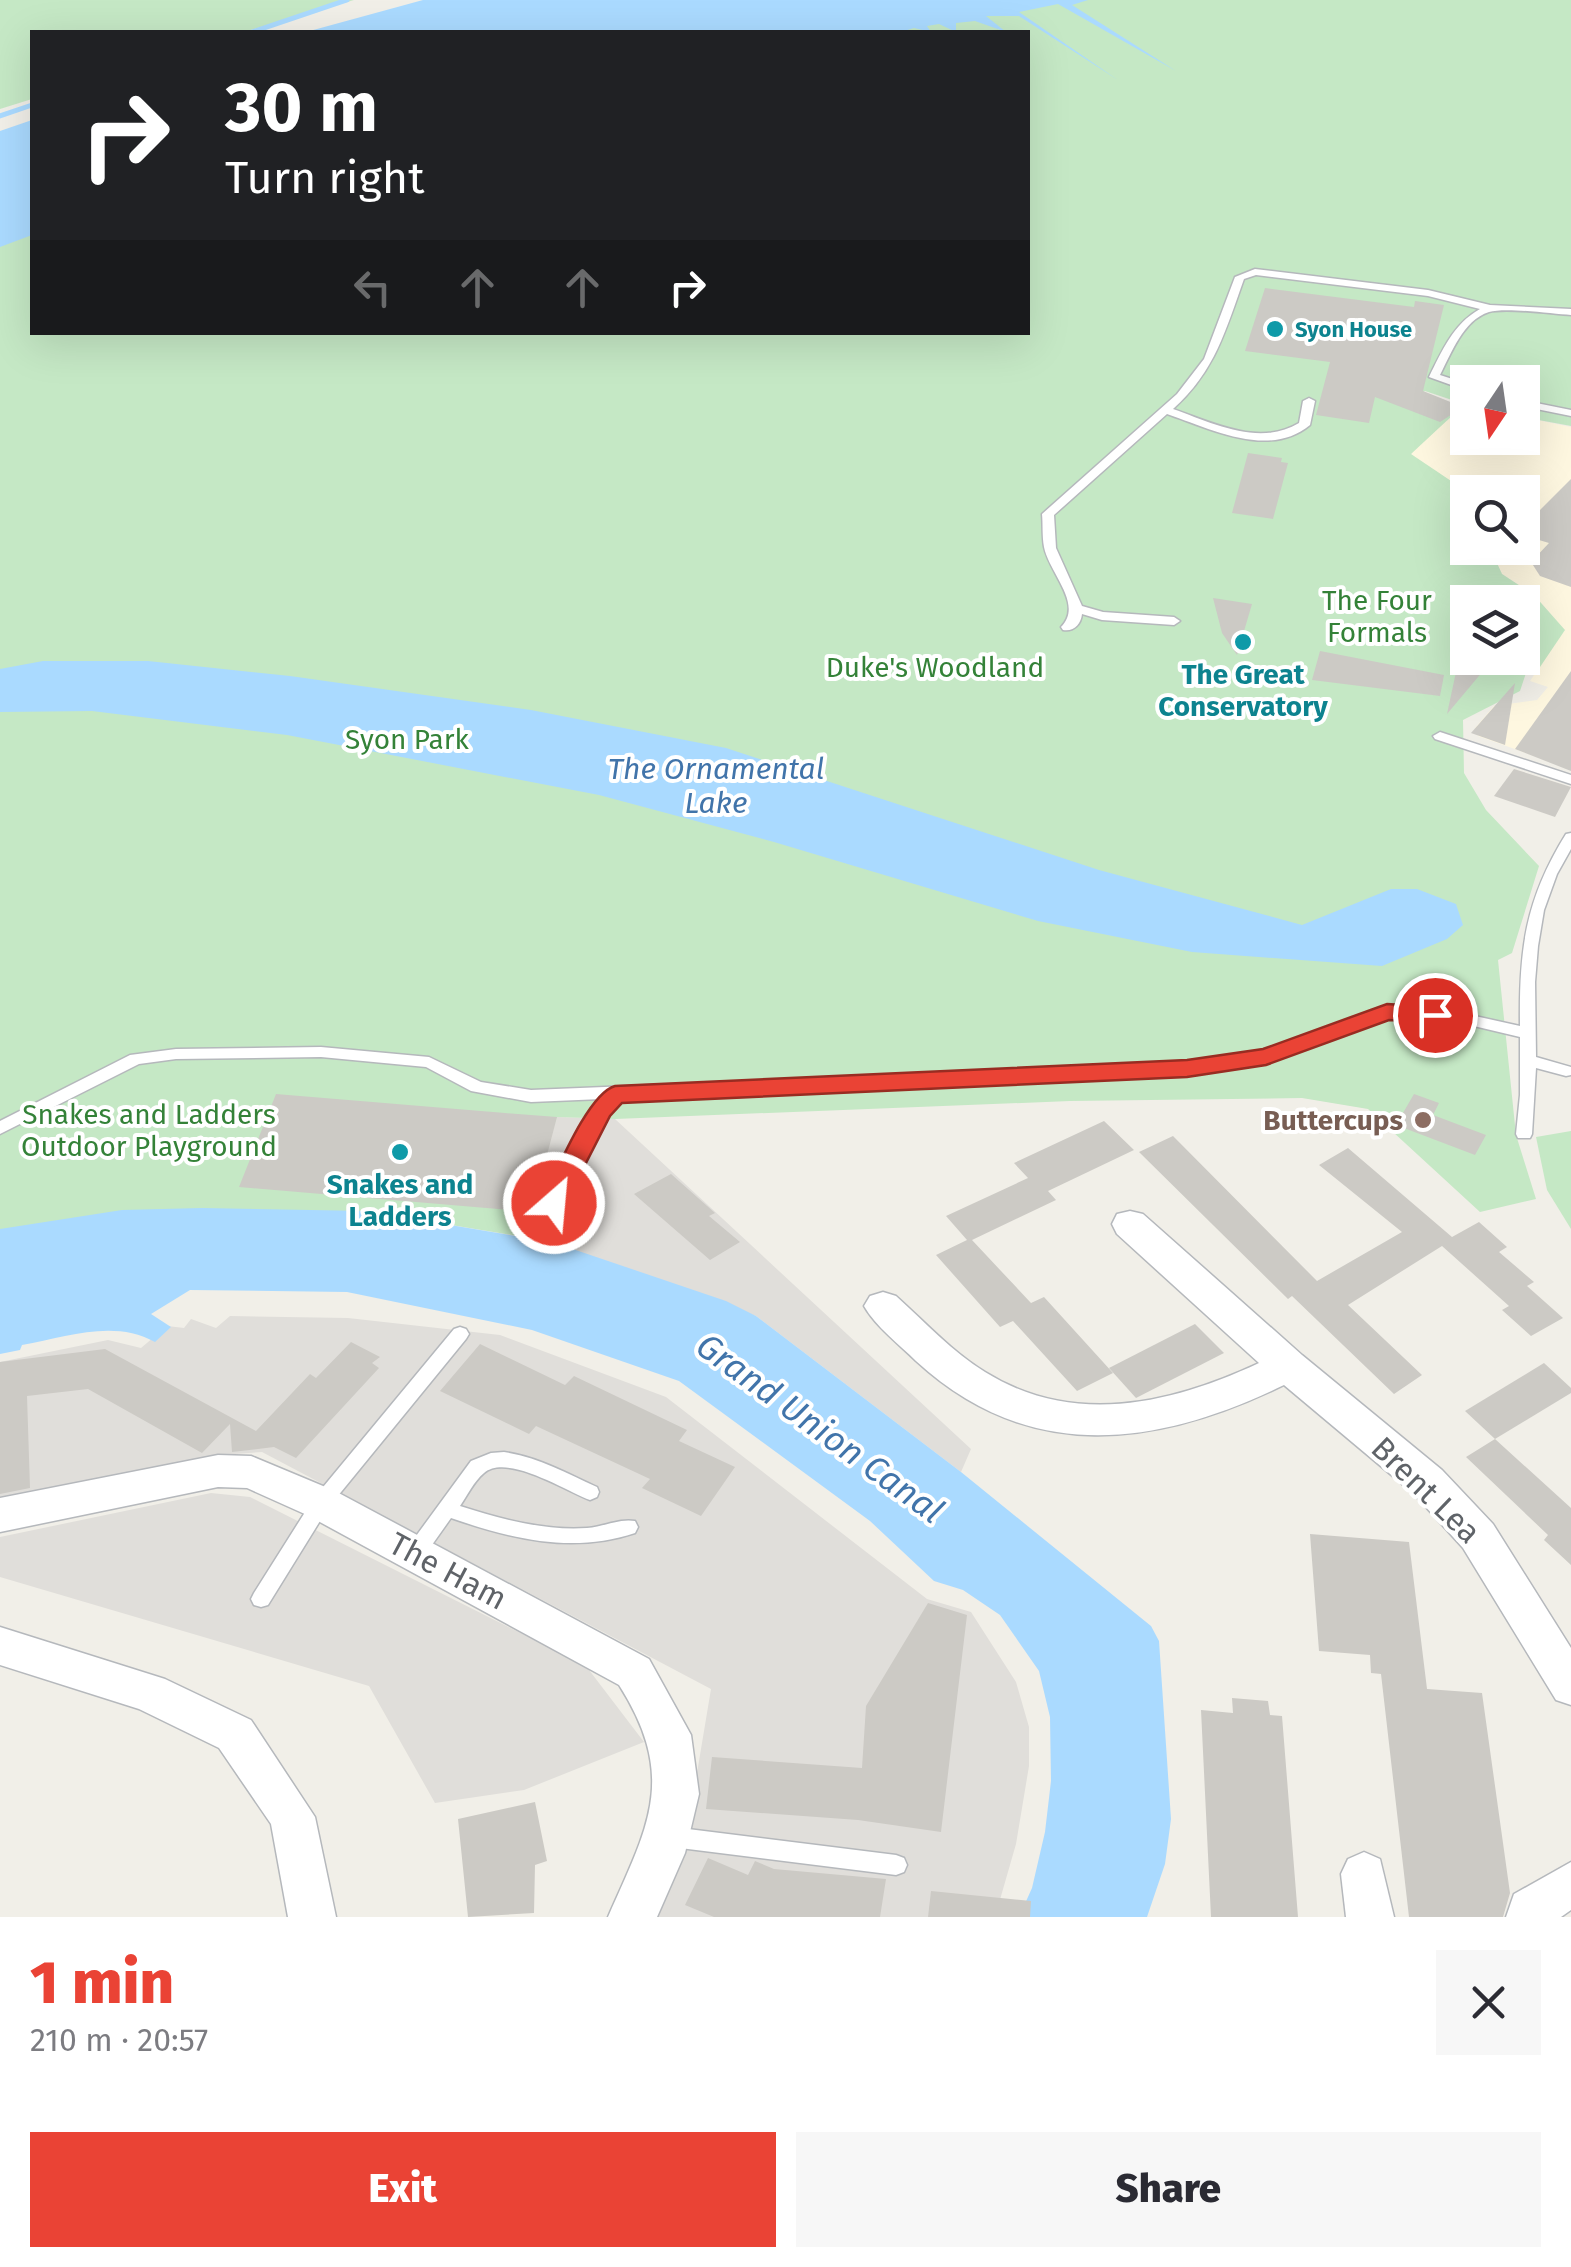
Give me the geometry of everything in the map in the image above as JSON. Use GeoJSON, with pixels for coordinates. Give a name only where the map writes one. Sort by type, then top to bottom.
{"type":"FeatureCollection","features":[{"type":"Feature","properties":{"kind":"street","name":"Brent Lea"},"geometry":{"type":"LineString","coordinates":[[1130,1224],[1288,1366],[1428,1482],[1478,1536],[1571,1686]]}},
{"type":"Feature","properties":{"kind":"street"},"geometry":{"type":"LineString","coordinates":[[884,1306],[969,1382],[1015,1405],[1067,1418],[1130,1420],[1202,1406],[1288,1366]]}},
{"type":"Feature","properties":{"kind":"street","name":"The Ham"},"geometry":{"type":"LineString","coordinates":[[0,1515],[218,1470],[251,1472],[322,1503],[634,1672],[660,1707],[670,1734],[676,1778],[664,1857],[632,1917]]}},
{"type":"Feature","properties":{"kind":"street"},"geometry":{"type":"LineString","coordinates":[[0,1646],[150,1693],[235,1734],[292,1816],[312,1917]]}},
{"type":"Feature","properties":{"kind":"street"},"geometry":{"type":"LineString","coordinates":[[1530,1917],[1530,1910],[1571,1884]]}},
{"type":"Feature","properties":{"kind":"lane"},"geometry":{"type":"LineString","coordinates":[[1067,627],[1075,621],[1077,608],[1050,548],[1048,514],[1167,410],[1209,359],[1240,277],[1246,273],[1428,294],[1490,308],[1571,312]]}},
{"type":"Feature","properties":{"kind":"lane"},"geometry":{"type":"LineString","coordinates":[[1450,382],[1434,377],[1459,330],[1490,308]]}},
{"type":"Feature","properties":{"kind":"lane"},"geometry":{"type":"LineString","coordinates":[[1167,410],[1244,434],[1278,438],[1304,425],[1309,401]]}},
{"type":"Feature","properties":{"kind":"lane"},"geometry":{"type":"LineString","coordinates":[[1540,407],[1571,413]]}},
{"type":"Feature","properties":{"kind":"lane"},"geometry":{"type":"LineString","coordinates":[[1077,608],[1102,616],[1174,621]]}},
{"type":"Feature","properties":{"kind":"lane"},"geometry":{"type":"LineString","coordinates":[[1440,736],[1571,780]]}},
{"type":"Feature","properties":{"kind":"lane"},"geometry":{"type":"LineString","coordinates":[[1524,1134],[1530,1061],[1524,986],[1541,894],[1571,837]]}},
{"type":"Feature","properties":{"kind":"lane"},"geometry":{"type":"LineString","coordinates":[[0,1128],[136,1058],[176,1054],[360,1055],[429,1062],[477,1086],[531,1096],[1187,1068],[1266,1056],[1387,1012],[1457,1017],[1528,1032]]}},
{"type":"Feature","properties":{"kind":"lane"},"geometry":{"type":"LineString","coordinates":[[1530,1061],[1566,1071]]}},
{"type":"Feature","properties":{"kind":"lane"},"geometry":{"type":"LineString","coordinates":[[554,1203],[600,1111],[615,1094]]}},
{"type":"Feature","properties":{"kind":"lane"},"geometry":{"type":"LineString","coordinates":[[261,1599],[322,1503],[460,1334]]}},
{"type":"Feature","properties":{"kind":"lane"},"geometry":{"type":"LineString","coordinates":[[415,1553],[478,1466],[490,1458],[508,1458],[590,1492]]}},
{"type":"Feature","properties":{"kind":"lane"},"geometry":{"type":"LineString","coordinates":[[447,1510],[519,1530],[608,1536],[628,1526]]}},
{"type":"Feature","properties":{"kind":"lane"},"geometry":{"type":"LineString","coordinates":[[669,1836],[896,1865]]}},
{"type":"Feature","properties":{"kind":"shaded area"},"geometry":{"type":"Polygon","coordinates":[[[1450,418],[1450,455],[1540,455],[1540,421],[1571,427],[1571,769],[1478,736],[1475,728],[1494,706],[1537,700],[1548,687],[1530,681],[1534,675],[1540,675],[1540,666],[1564,630],[1540,602],[1540,585],[1519,585],[1502,574],[1498,565],[1540,565],[1540,475],[1450,475],[1450,480],[1411,455],[1415,446],[1450,418]]]}},
{"type":"Feature","properties":{"kind":"shaded area"},"geometry":{"type":"Polygon","coordinates":[[[557,1117],[615,1119],[971,1449],[961,1472],[756,1316],[518,1236],[557,1117]]]}},
{"type":"Feature","properties":{"kind":"shaded area"},"geometry":{"type":"Polygon","coordinates":[[[230,1316],[348,1318],[500,1335],[666,1397],[927,1599],[971,1612],[1016,1682],[1029,1727],[1029,1766],[1016,1844],[995,1917],[655,1917],[685,1845],[711,1689],[262,1452],[221,1455],[0,1501],[0,1362],[108,1340],[141,1348],[167,1326],[184,1328],[191,1319],[216,1328],[230,1316]]]}},
{"type":"Feature","properties":{"kind":"shaded area"},"geometry":{"type":"Polygon","coordinates":[[[211,1493],[250,1497],[586,1666],[644,1742],[524,1790],[435,1803],[369,1686],[0,1577],[0,1537],[211,1493]]]}},
{"type":"Feature","properties":{"kind":"green space"},"geometry":{"type":"Polygon","coordinates":[[[0,0],[354,0],[251,30],[30,30],[30,100],[0,109],[0,0]]]}},
{"type":"Feature","properties":{"kind":"green space","name":"Syon Park"},"geometry":{"type":"Polygon","coordinates":[[[957,0],[1571,0],[1571,426],[1540,420],[1540,365],[1450,365],[1450,399],[1425,391],[1412,399],[1450,413],[1450,418],[1411,454],[1450,480],[1450,565],[1498,565],[1502,574],[1519,585],[1450,585],[1450,675],[1525,675],[1520,691],[1463,720],[1464,773],[1486,810],[1539,866],[1512,953],[1498,960],[1516,1135],[1536,1199],[1480,1212],[1368,1109],[1302,1098],[1070,1101],[615,1119],[557,1117],[518,1236],[367,1211],[0,1234],[0,220],[30,207],[30,335],[1030,335],[1030,30],[709,30],[957,0]]]}},
{"type":"Feature","properties":{"kind":"green space","name":"Syon Park"},"geometry":{"type":"Polygon","coordinates":[[[1540,602],[1565,630],[1540,667],[1540,602]]]}},
{"type":"Feature","properties":{"kind":"green space"},"geometry":{"type":"Polygon","coordinates":[[[1571,1131],[1571,1229],[1547,1190],[1536,1137],[1571,1131]]]}},
{"type":"Feature","properties":{"kind":"water"},"geometry":{"type":"Polygon","coordinates":[[[423,0],[1088,0],[1072,5],[1176,71],[1058,4],[1019,12],[1118,80],[1019,16],[986,16],[1004,30],[975,21],[956,23],[956,30],[939,24],[927,26],[930,30],[313,30],[423,0]]]}},
{"type":"Feature","properties":{"kind":"water"},"geometry":{"type":"Polygon","coordinates":[[[30,121],[30,236],[0,247],[0,131],[30,121]]]}},
{"type":"Feature","properties":{"kind":"water","name":"The Ornamental Lake"},"geometry":{"type":"Polygon","coordinates":[[[43,661],[148,661],[290,676],[531,710],[726,748],[1099,870],[1302,925],[1391,889],[1417,889],[1456,904],[1463,925],[1447,939],[1382,966],[1192,952],[1038,921],[774,842],[599,795],[287,735],[92,711],[0,712],[0,669],[43,661]]]}},
{"type":"Feature","properties":{"kind":"water","name":"Grand Union Canal"},"geometry":{"type":"Polygon","coordinates":[[[122,1210],[367,1211],[552,1242],[726,1301],[756,1316],[961,1472],[1151,1626],[1159,1641],[1171,1819],[1165,1864],[1147,1917],[1019,1917],[1032,1888],[1045,1832],[1051,1781],[1050,1717],[1039,1671],[1000,1615],[963,1590],[934,1581],[870,1521],[679,1381],[532,1330],[347,1292],[190,1290],[151,1314],[171,1327],[155,1342],[123,1332],[90,1332],[22,1345],[20,1350],[0,1354],[0,1229],[122,1210]]]}},
{"type":"Feature","properties":{"kind":"building"},"geometry":{"type":"Polygon","coordinates":[[[1265,288],[1414,307],[1415,301],[1444,305],[1423,391],[1450,402],[1450,415],[1440,422],[1375,397],[1369,423],[1316,415],[1330,362],[1245,351],[1265,288]]]}},
{"type":"Feature","properties":{"kind":"building"},"geometry":{"type":"Polygon","coordinates":[[[1248,453],[1282,458],[1281,462],[1288,463],[1273,519],[1232,513],[1248,453]]]}},
{"type":"Feature","properties":{"kind":"building"},"geometry":{"type":"Polygon","coordinates":[[[1571,479],[1571,587],[1540,576],[1533,565],[1540,565],[1540,552],[1549,543],[1540,540],[1540,510],[1571,479]]]}},
{"type":"Feature","properties":{"kind":"building"},"geometry":{"type":"Polygon","coordinates":[[[1213,598],[1252,604],[1237,655],[1222,633],[1213,598]]]}},
{"type":"Feature","properties":{"kind":"building"},"geometry":{"type":"Polygon","coordinates":[[[1320,651],[1444,675],[1440,696],[1312,680],[1320,651]]]}},
{"type":"Feature","properties":{"kind":"building"},"geometry":{"type":"Polygon","coordinates":[[[1571,671],[1571,771],[1515,749],[1571,671]]]}},
{"type":"Feature","properties":{"kind":"building"},"geometry":{"type":"Polygon","coordinates":[[[1455,675],[1480,675],[1447,714],[1455,675]]]}},
{"type":"Feature","properties":{"kind":"building"},"geometry":{"type":"Polygon","coordinates":[[[1515,683],[1505,745],[1471,733],[1515,683]]]}},
{"type":"Feature","properties":{"kind":"building"},"geometry":{"type":"Polygon","coordinates":[[[1514,769],[1571,787],[1555,817],[1494,796],[1514,769]]]}},
{"type":"Feature","properties":{"kind":"building","name":"Snakes and Ladders"},"geometry":{"type":"Polygon","coordinates":[[[276,1094],[557,1117],[532,1212],[239,1187],[276,1094]]]}},
{"type":"Feature","properties":{"kind":"building","name":"Buttercups"},"geometry":{"type":"Polygon","coordinates":[[[1414,1094],[1439,1103],[1433,1115],[1486,1135],[1475,1155],[1396,1125],[1414,1094]]]}},
{"type":"Feature","properties":{"kind":"building"},"geometry":{"type":"Polygon","coordinates":[[[1104,1121],[1134,1150],[1048,1191],[1056,1200],[972,1240],[1031,1303],[1044,1297],[1113,1373],[1077,1391],[1013,1321],[1000,1327],[936,1255],[967,1240],[946,1216],[1028,1178],[1014,1163],[1104,1121]]]}},
{"type":"Feature","properties":{"kind":"building"},"geometry":{"type":"Polygon","coordinates":[[[1173,1136],[1317,1281],[1402,1232],[1319,1165],[1348,1148],[1452,1237],[1479,1222],[1507,1247],[1499,1252],[1534,1282],[1527,1286],[1563,1318],[1531,1336],[1502,1310],[1509,1306],[1442,1246],[1348,1305],[1422,1375],[1394,1394],[1292,1296],[1288,1299],[1139,1152],[1173,1136]]]}},
{"type":"Feature","properties":{"kind":"building"},"geometry":{"type":"Polygon","coordinates":[[[671,1174],[715,1213],[709,1216],[740,1242],[710,1260],[634,1194],[671,1174]]]}},
{"type":"Feature","properties":{"kind":"building"},"geometry":{"type":"Polygon","coordinates":[[[1195,1324],[1224,1353],[1136,1398],[1109,1368],[1195,1324]]]}},
{"type":"Feature","properties":{"kind":"building"},"geometry":{"type":"Polygon","coordinates":[[[351,1342],[380,1357],[372,1363],[379,1368],[296,1458],[274,1447],[232,1452],[230,1424],[202,1453],[88,1389],[27,1396],[30,1488],[0,1494],[0,1362],[105,1349],[256,1431],[310,1374],[316,1378],[351,1342]]]}},
{"type":"Feature","properties":{"kind":"building"},"geometry":{"type":"Polygon","coordinates":[[[480,1344],[565,1385],[574,1376],[687,1430],[679,1441],[735,1467],[701,1516],[642,1488],[650,1479],[536,1426],[529,1434],[440,1391],[480,1344]]]}},
{"type":"Feature","properties":{"kind":"building"},"geometry":{"type":"Polygon","coordinates":[[[1544,1363],[1571,1388],[1571,1393],[1495,1439],[1465,1411],[1544,1363]]]}},
{"type":"Feature","properties":{"kind":"building"},"geometry":{"type":"Polygon","coordinates":[[[1495,1439],[1571,1508],[1571,1565],[1544,1540],[1548,1535],[1466,1457],[1495,1439]]]}},
{"type":"Feature","properties":{"kind":"building"},"geometry":{"type":"Polygon","coordinates":[[[1310,1534],[1409,1542],[1427,1689],[1482,1693],[1510,1893],[1503,1917],[1409,1917],[1381,1674],[1371,1673],[1370,1655],[1319,1651],[1310,1534]]]}},
{"type":"Feature","properties":{"kind":"building"},"geometry":{"type":"Polygon","coordinates":[[[928,1603],[967,1615],[941,1832],[858,1820],[706,1809],[712,1757],[862,1768],[866,1706],[928,1603]]]}},
{"type":"Feature","properties":{"kind":"building"},"geometry":{"type":"Polygon","coordinates":[[[1232,1698],[1268,1701],[1270,1715],[1282,1716],[1298,1917],[1211,1917],[1201,1710],[1233,1713],[1232,1698]]]}},
{"type":"Feature","properties":{"kind":"building"},"geometry":{"type":"Polygon","coordinates":[[[535,1802],[547,1861],[535,1865],[534,1913],[468,1917],[458,1819],[535,1802]]]}},
{"type":"Feature","properties":{"kind":"building"},"geometry":{"type":"Polygon","coordinates":[[[708,1858],[748,1875],[755,1861],[774,1869],[886,1879],[880,1917],[714,1917],[685,1905],[708,1858]]]}},
{"type":"Feature","properties":{"kind":"building"},"geometry":{"type":"Polygon","coordinates":[[[931,1891],[1031,1901],[1030,1917],[928,1917],[931,1891]]]}},
{"type":"Feature","properties":{"kind":"waterway"},"geometry":{"type":"LineString","coordinates":[[258,30],[347,0]]}},
{"type":"Feature","properties":{"kind":"waterway"},"geometry":{"type":"LineString","coordinates":[[0,116],[30,106]]}},
{"type":"Feature","properties":{"kind":"place","name":"Syon House"},"geometry":{"type":"Point","coordinates":[1275,329]}},
{"type":"Feature","properties":{"kind":"place","name":"The Great Conservatory"},"geometry":{"type":"Point","coordinates":[1243,642]}},
{"type":"Feature","properties":{"kind":"place","name":"Buttercups"},"geometry":{"type":"Point","coordinates":[1423,1120]}},
{"type":"Feature","properties":{"kind":"place","name":"Snakes and Ladders"},"geometry":{"type":"Point","coordinates":[400,1152]}},
{"type":"Feature","properties":{"kind":"route"},"geometry":{"type":"LineString","coordinates":[[554,1203],[600,1111],[615,1094],[1187,1068],[1266,1056],[1387,1012],[1435,1015]]}},
{"type":"Feature","properties":{"kind":"park label","name":"The Four Formals"},"geometry":{"type":"Point","coordinates":[1377,616]}},
{"type":"Feature","properties":{"kind":"park label","name":"Duke's Woodland"},"geometry":{"type":"Point","coordinates":[935,667]}},
{"type":"Feature","properties":{"kind":"park label","name":"Snakes and Ladders Outdoor Playground"},"geometry":{"type":"Point","coordinates":[149,1130]}}]}
